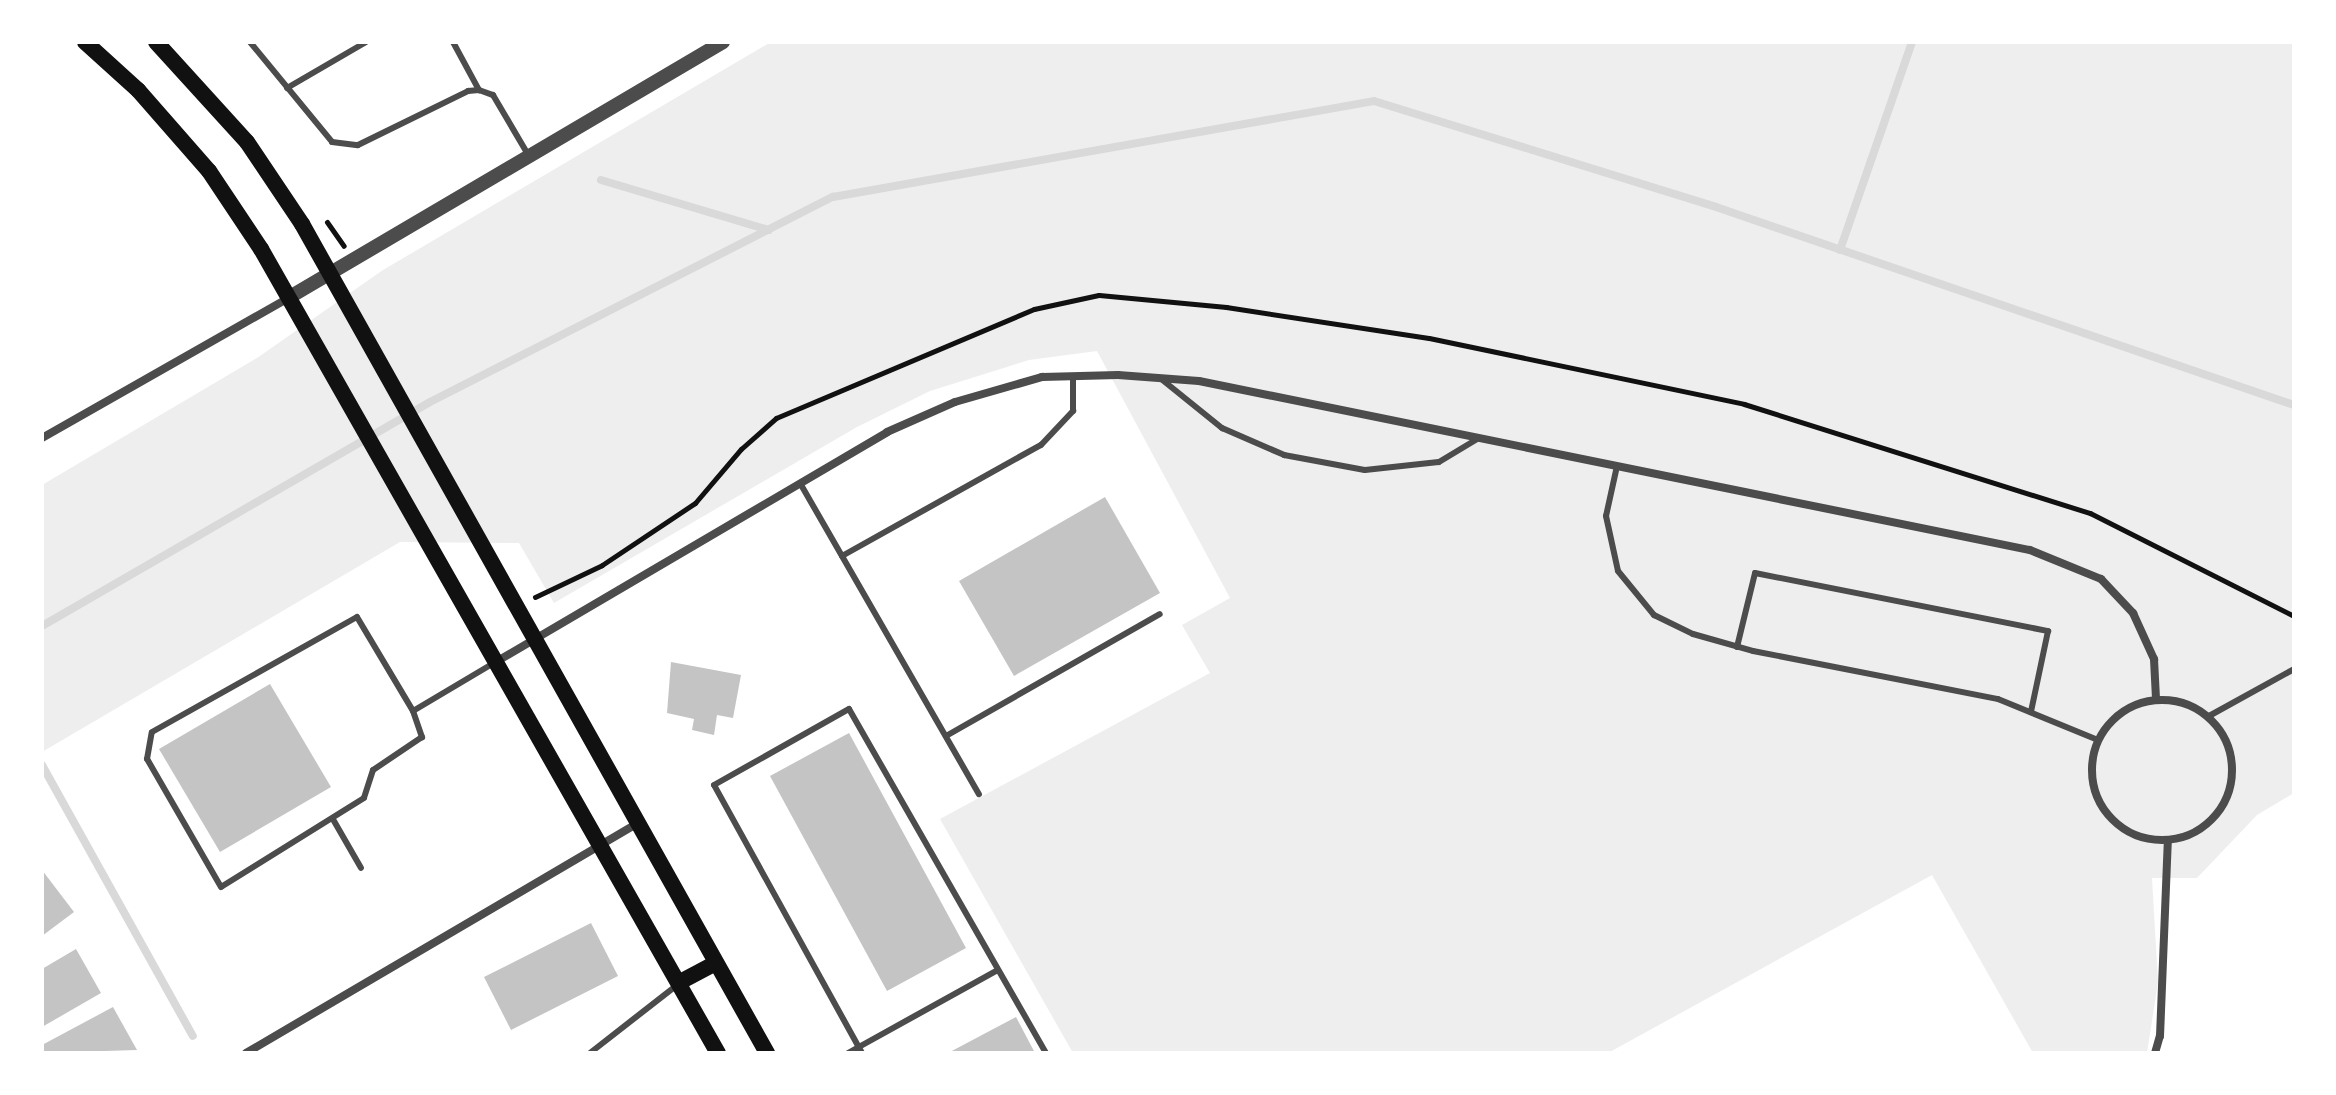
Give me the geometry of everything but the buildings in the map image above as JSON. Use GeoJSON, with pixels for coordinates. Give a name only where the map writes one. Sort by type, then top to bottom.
{"type":"FeatureCollection","features":[{"type":"Feature","properties":{"kind":"main road"},"geometry":{"type":"LineString","coordinates":[[85,42],[138,90],[209,171],[288,298],[449,576],[597,847],[680,982],[718,1053]]}},
{"type":"Feature","properties":{"kind":"main road"},"geometry":{"type":"LineString","coordinates":[[156,42],[247,142],[330,274],[767,1053]]}},
{"type":"Feature","properties":{"kind":"main road"},"geometry":{"type":"LineString","coordinates":[[680,982],[715,963]]}},
{"type":"Feature","properties":{"kind":"street"},"geometry":{"type":"LineString","coordinates":[[42,438],[330,274],[723,42]]}},
{"type":"Feature","properties":{"kind":"street"},"geometry":{"type":"LineString","coordinates":[[494,663],[887,432],[955,402],[1042,377],[1160,378],[1199,381],[2030,550],[2101,579],[2133,613],[2154,659],[2156,699]]}},
{"type":"Feature","properties":{"kind":"street"},"geometry":{"type":"LineString","coordinates":[[2156,699],[2184,703],[2209,716],[2225,738],[2233,765],[2230,792],[2216,816],[2194,834],[2168,841],[2140,838],[2115,824],[2100,806],[2091,776],[2098,740],[2108,724],[2130,707],[2156,699]]}},
{"type":"Feature","properties":{"kind":"street"},"geometry":{"type":"LineString","coordinates":[[246,1053],[638,823]]}},
{"type":"Feature","properties":{"kind":"street"},"geometry":{"type":"LineString","coordinates":[[2155,1053],[2160,1036],[2168,841]]}},
{"type":"Feature","properties":{"kind":"lane"},"geometry":{"type":"LineString","coordinates":[[250,42],[332,142],[345,145],[374,139],[468,91],[479,90],[493,95],[529,156]]}},
{"type":"Feature","properties":{"kind":"lane"},"geometry":{"type":"LineString","coordinates":[[287,88],[366,42]]}},
{"type":"Feature","properties":{"kind":"lane"},"geometry":{"type":"LineString","coordinates":[[453,42],[479,90]]}},
{"type":"Feature","properties":{"kind":"lane"},"geometry":{"type":"LineString","coordinates":[[842,556],[1041,445],[1073,411],[1073,377]]}},
{"type":"Feature","properties":{"kind":"lane"},"geometry":{"type":"LineString","coordinates":[[1160,378],[1222,428],[1284,455],[1365,470],[1439,462],[1479,438]]}},
{"type":"Feature","properties":{"kind":"lane"},"geometry":{"type":"LineString","coordinates":[[1617,466],[1606,516],[1618,571],[1654,615],[1737,647],[1998,699],[2098,740]]}},
{"type":"Feature","properties":{"kind":"lane"},"geometry":{"type":"LineString","coordinates":[[800,483],[979,794]]}},
{"type":"Feature","properties":{"kind":"lane"},"geometry":{"type":"LineString","coordinates":[[1737,647],[1755,573],[2048,631],[2031,712]]}},
{"type":"Feature","properties":{"kind":"lane"},"geometry":{"type":"LineString","coordinates":[[946,736],[1160,614]]}},
{"type":"Feature","properties":{"kind":"lane"},"geometry":{"type":"LineString","coordinates":[[357,617],[413,711],[422,737],[373,770],[364,798],[334,821],[221,887],[147,759],[152,732],[357,617]]}},
{"type":"Feature","properties":{"kind":"lane"},"geometry":{"type":"LineString","coordinates":[[413,711],[494,663]]}},
{"type":"Feature","properties":{"kind":"lane"},"geometry":{"type":"LineString","coordinates":[[2209,716],[2294,669]]}},
{"type":"Feature","properties":{"kind":"lane"},"geometry":{"type":"LineString","coordinates":[[860,1050],[714,785],[849,709],[1046,1053]]}},
{"type":"Feature","properties":{"kind":"lane"},"geometry":{"type":"LineString","coordinates":[[334,821],[361,868]]}},
{"type":"Feature","properties":{"kind":"lane"},"geometry":{"type":"LineString","coordinates":[[848,1053],[860,1050],[998,970]]}},
{"type":"Feature","properties":{"kind":"lane"},"geometry":{"type":"LineString","coordinates":[[590,1053],[680,982]]}},
{"type":"Feature","properties":{"kind":"shaded area"},"geometry":{"type":"Polygon","coordinates":[[[771,42],[2294,42],[2294,793],[2257,815],[2197,878],[2152,878],[2158,982],[2147,1053],[2033,1053],[1932,875],[1608,1053],[1073,1053],[940,819],[1210,673],[1182,625],[1230,598],[1097,351],[1029,360],[930,391],[857,427],[554,603],[519,543],[400,542],[42,752],[42,485],[257,358],[383,270],[771,42]]]}},
{"type":"Feature","properties":{"kind":"waterway"},"geometry":{"type":"LineString","coordinates":[[1840,250],[1912,42]]}},
{"type":"Feature","properties":{"kind":"waterway"},"geometry":{"type":"LineString","coordinates":[[42,626],[430,402],[833,197],[1374,101],[1716,207],[2294,405]]}},
{"type":"Feature","properties":{"kind":"waterway"},"geometry":{"type":"LineString","coordinates":[[601,180],[769,230]]}},
{"type":"Feature","properties":{"kind":"waterway"},"geometry":{"type":"LineString","coordinates":[[42,765],[193,1036]]}}]}
